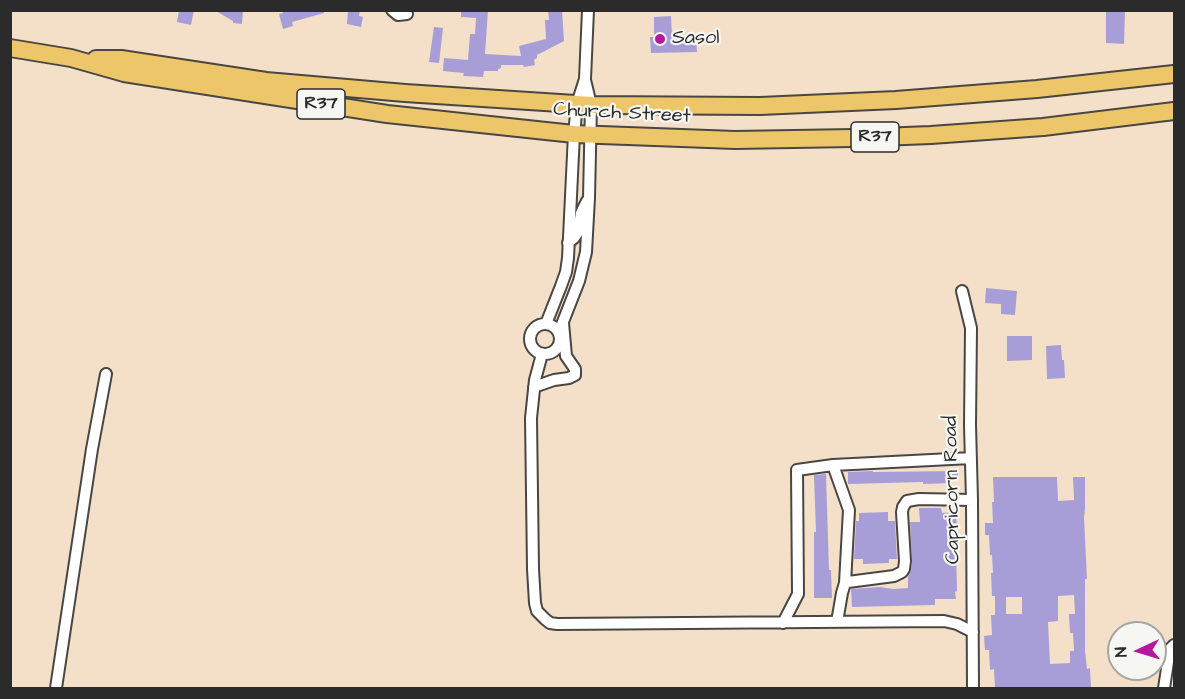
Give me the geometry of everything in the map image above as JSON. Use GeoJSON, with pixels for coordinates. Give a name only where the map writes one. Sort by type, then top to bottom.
{"type":"FeatureCollection","features":[{"type":"Feature","properties":{"kind":"main road","name":"Church Street"},"geometry":{"type":"LineString","coordinates":[[10,48],[71,58],[124,73],[387,114],[582,134],[735,140],[931,135],[1043,127],[1174,111]]}},
{"type":"Feature","properties":{"kind":"main road","name":"Church Street"},"geometry":{"type":"LineString","coordinates":[[71,58],[121,59],[266,81],[584,105],[760,106],[896,100],[1037,89],[1174,74]]}},
{"type":"Feature","properties":{"kind":"street"},"geometry":{"type":"LineString","coordinates":[[392,10],[398,15],[407,15]]}},
{"type":"Feature","properties":{"kind":"street"},"geometry":{"type":"LineString","coordinates":[[546,324],[566,272],[582,134],[588,10]]}},
{"type":"Feature","properties":{"kind":"street"},"geometry":{"type":"LineString","coordinates":[[561,328],[546,324],[537,326],[531,334],[531,344],[537,352],[542,354],[555,350],[560,342],[561,328],[583,266],[589,198],[582,134]]}},
{"type":"Feature","properties":{"kind":"street"},"geometry":{"type":"LineString","coordinates":[[568,243],[578,232],[581,213],[589,198]]}},
{"type":"Feature","properties":{"kind":"street","name":"Capricorn Road"},"geometry":{"type":"LineString","coordinates":[[962,291],[971,328],[973,688]]}},
{"type":"Feature","properties":{"kind":"street"},"geometry":{"type":"LineString","coordinates":[[534,387],[575,375],[575,369],[566,356],[561,328]]}},
{"type":"Feature","properties":{"kind":"street"},"geometry":{"type":"LineString","coordinates":[[542,354],[534,387],[531,418],[533,569],[535,603],[541,616],[550,623],[944,621],[957,624],[973,632]]}},
{"type":"Feature","properties":{"kind":"street"},"geometry":{"type":"LineString","coordinates":[[56,688],[92,449],[106,374]]}},
{"type":"Feature","properties":{"kind":"street"},"geometry":{"type":"LineString","coordinates":[[783,622],[798,594],[797,470],[832,465],[971,458]]}},
{"type":"Feature","properties":{"kind":"street"},"geometry":{"type":"LineString","coordinates":[[832,465],[849,510],[845,583],[837,622]]}},
{"type":"Feature","properties":{"kind":"street"},"geometry":{"type":"LineString","coordinates":[[845,583],[894,576],[902,572],[905,561],[902,512],[907,501],[919,499],[972,500]]}},
{"type":"Feature","properties":{"kind":"street"},"geometry":{"type":"LineString","coordinates":[[1164,688],[1170,649],[1174,645]]}},
{"type":"Feature","properties":{"kind":"building"},"geometry":{"type":"Polygon","coordinates":[[[179,10],[194,10],[191,25],[177,22],[179,10]]]}},
{"type":"Feature","properties":{"kind":"building"},"geometry":{"type":"Polygon","coordinates":[[[214,10],[243,10],[242,24],[233,23],[214,10]]]}},
{"type":"Feature","properties":{"kind":"building"},"geometry":{"type":"Polygon","coordinates":[[[282,10],[324,10],[324,13],[292,22],[293,26],[283,29],[279,14],[283,13],[282,10]]]}},
{"type":"Feature","properties":{"kind":"building"},"geometry":{"type":"Polygon","coordinates":[[[348,10],[360,10],[359,16],[363,17],[361,27],[347,24],[348,10]]]}},
{"type":"Feature","properties":{"kind":"building"},"geometry":{"type":"Polygon","coordinates":[[[461,10],[488,10],[485,54],[521,56],[519,46],[546,39],[545,20],[549,20],[548,10],[562,10],[564,41],[537,55],[534,60],[535,65],[524,67],[523,65],[501,65],[498,71],[484,71],[483,77],[463,76],[464,73],[443,71],[444,58],[468,60],[470,34],[475,34],[476,18],[461,17],[461,10]]]}},
{"type":"Feature","properties":{"kind":"building"},"geometry":{"type":"Polygon","coordinates":[[[1106,10],[1125,10],[1124,44],[1106,43],[1106,10]]]}},
{"type":"Feature","properties":{"kind":"building"},"geometry":{"type":"Polygon","coordinates":[[[671,16],[672,36],[696,35],[697,52],[651,53],[650,37],[654,37],[654,17],[671,16]]]}},
{"type":"Feature","properties":{"kind":"building"},"geometry":{"type":"Polygon","coordinates":[[[434,27],[443,28],[439,63],[429,62],[434,27]]]}},
{"type":"Feature","properties":{"kind":"building"},"geometry":{"type":"Polygon","coordinates":[[[986,288],[1017,291],[1015,315],[1001,314],[1001,304],[985,303],[986,288]]]}},
{"type":"Feature","properties":{"kind":"building"},"geometry":{"type":"Polygon","coordinates":[[[1007,336],[1032,336],[1032,360],[1007,361],[1007,336]]]}},
{"type":"Feature","properties":{"kind":"building"},"geometry":{"type":"Polygon","coordinates":[[[1061,345],[1065,378],[1047,379],[1046,346],[1061,345]]]}},
{"type":"Feature","properties":{"kind":"building"},"geometry":{"type":"Polygon","coordinates":[[[958,471],[958,479],[950,479],[950,483],[848,484],[848,472],[958,471]]]}},
{"type":"Feature","properties":{"kind":"building"},"geometry":{"type":"Polygon","coordinates":[[[826,474],[832,598],[814,598],[814,532],[816,532],[814,475],[826,474]]]}},
{"type":"Feature","properties":{"kind":"building"},"geometry":{"type":"Polygon","coordinates":[[[993,477],[1057,477],[1058,501],[1074,500],[1073,477],[1085,477],[1084,518],[1087,579],[1085,579],[1085,651],[1087,669],[1090,668],[1091,688],[995,688],[994,669],[990,670],[989,650],[985,650],[984,636],[992,635],[991,615],[995,615],[995,596],[992,596],[992,555],[990,555],[989,535],[985,535],[985,523],[993,523],[992,502],[994,502],[993,477]],[[1074,595],[1058,596],[1058,621],[1048,622],[1050,664],[1070,663],[1070,651],[1074,651],[1069,614],[1075,614],[1074,595]],[[1006,597],[1006,614],[1022,614],[1022,597],[1006,597]]]}},
{"type":"Feature","properties":{"kind":"building"},"geometry":{"type":"Polygon","coordinates":[[[919,508],[941,508],[942,513],[956,512],[958,547],[956,547],[956,599],[935,599],[935,605],[852,607],[851,589],[908,588],[912,562],[910,522],[920,522],[919,508]]]}},
{"type":"Feature","properties":{"kind":"building"},"geometry":{"type":"Polygon","coordinates":[[[888,512],[888,521],[895,521],[897,559],[889,559],[889,563],[863,564],[863,559],[854,559],[856,521],[859,521],[859,513],[888,512]]]}},
{"type":"Feature","properties":{"kind":"place","name":"Sasol"},"geometry":{"type":"Point","coordinates":[660,39]}}]}
